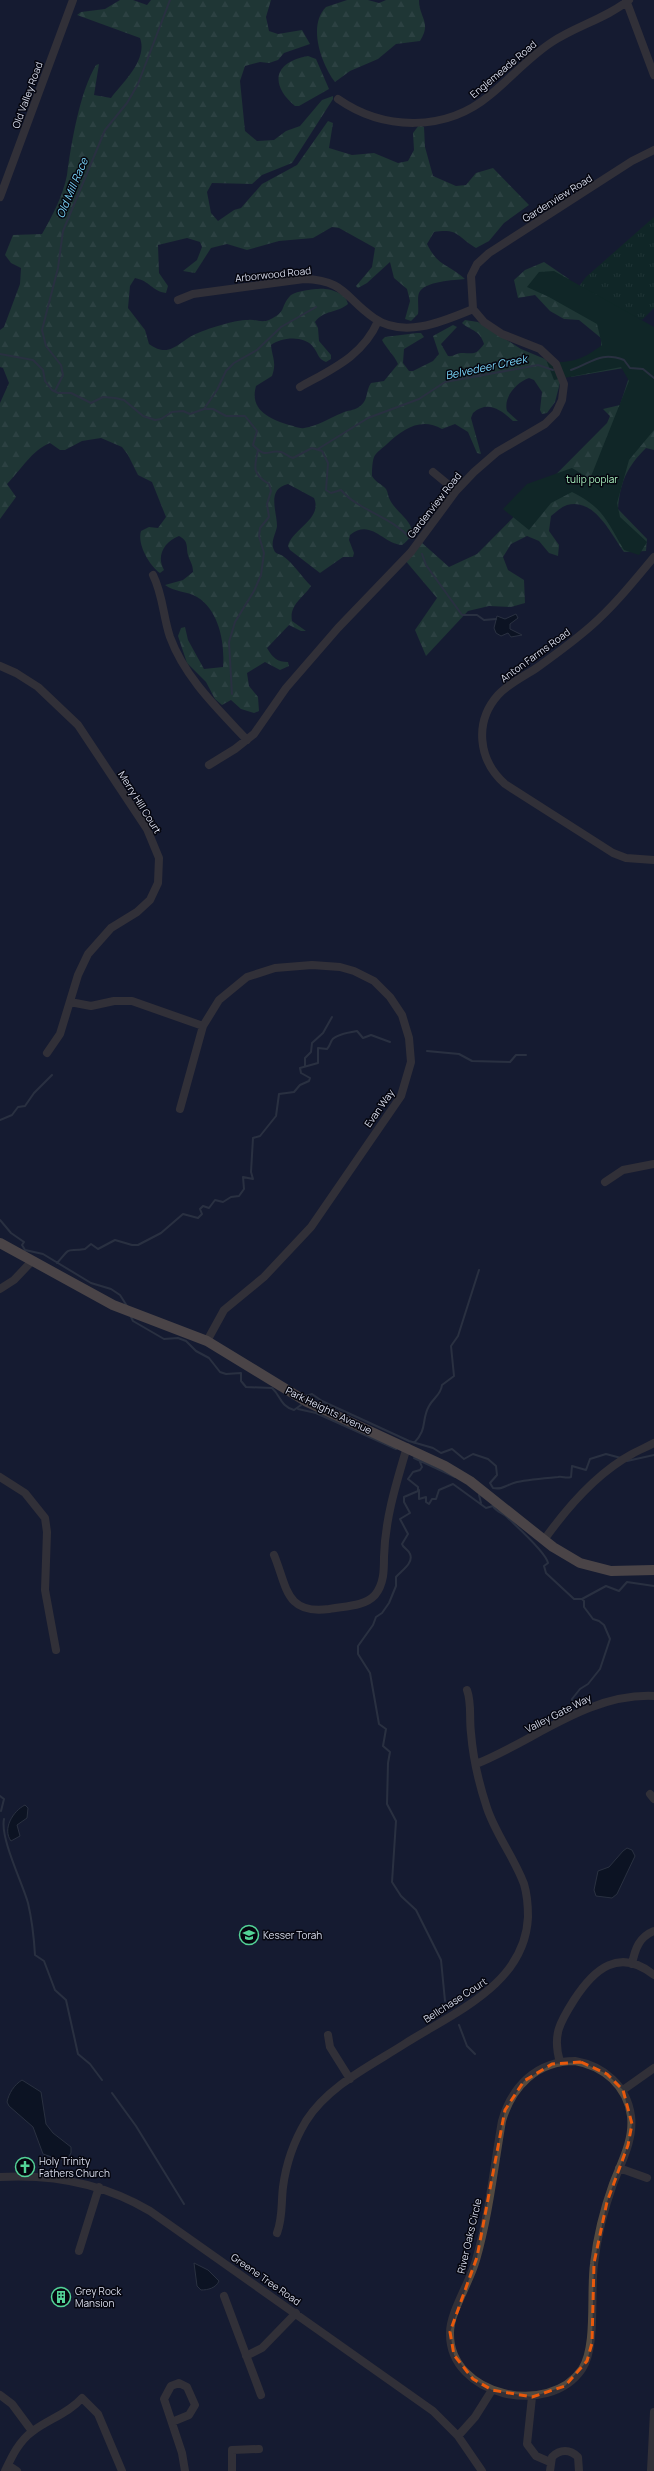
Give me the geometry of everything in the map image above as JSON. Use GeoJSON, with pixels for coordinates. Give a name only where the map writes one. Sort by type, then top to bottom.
{"type":"FeatureCollection","features":[{"type":"Feature","properties":{"kind":"main road","name":"Park Heights Avenue"},"geometry":{"type":"LineString","coordinates":[[0,1243],[113,1305],[207,1341],[296,1396],[444,1466],[470,1481],[544,1540],[567,1556],[595,1568],[611,1571],[654,1570]]}},
{"type":"Feature","properties":{"kind":"street","name":"Old Valley Road"},"geometry":{"type":"LineString","coordinates":[[0,197],[73,0]]}},
{"type":"Feature","properties":{"kind":"street"},"geometry":{"type":"LineString","coordinates":[[627,1],[654,75]]}},
{"type":"Feature","properties":{"kind":"street","name":"Englemeade Road"},"geometry":{"type":"LineString","coordinates":[[338,99],[364,114],[393,122],[426,123],[445,118],[476,105],[536,54],[562,35],[627,1]]}},
{"type":"Feature","properties":{"kind":"street","name":"Gardenview Road"},"geometry":{"type":"LineString","coordinates":[[209,765],[247,740],[260,727],[286,688],[332,634],[422,539],[456,491],[485,462],[548,421],[559,408],[563,392],[560,372],[551,357],[540,349],[492,328],[473,309],[471,276],[482,259],[632,162],[654,150]]}},
{"type":"Feature","properties":{"kind":"street","name":"Arborwood Road"},"geometry":{"type":"LineString","coordinates":[[178,300],[193,294],[304,279],[319,279],[338,286],[378,321],[411,328],[441,323],[473,309]]}},
{"type":"Feature","properties":{"kind":"street"},"geometry":{"type":"LineString","coordinates":[[300,387],[352,356],[369,339],[378,321]]}},
{"type":"Feature","properties":{"kind":"street"},"geometry":{"type":"LineString","coordinates":[[433,472],[456,491]]}},
{"type":"Feature","properties":{"kind":"street","name":"Anton Farms Road"},"geometry":{"type":"LineString","coordinates":[[654,557],[592,625],[499,694],[486,714],[482,732],[484,752],[487,762],[505,784],[613,853],[626,858],[654,860]]}},
{"type":"Feature","properties":{"kind":"street"},"geometry":{"type":"LineString","coordinates":[[154,575],[159,586],[171,638],[181,660],[206,695],[247,740]]}},
{"type":"Feature","properties":{"kind":"street","name":"Merry Hill Court"},"geometry":{"type":"LineString","coordinates":[[0,666],[16,673],[38,687],[78,725],[147,829],[159,858],[159,878],[154,893],[143,907],[111,928],[95,944],[83,964],[60,1034],[47,1053]]}},
{"type":"Feature","properties":{"kind":"street","name":"Evan Way"},"geometry":{"type":"LineString","coordinates":[[180,1109],[202,1026],[219,1000],[247,977],[275,968],[327,965],[354,971],[381,987],[397,1004],[402,1015],[411,1049],[409,1073],[401,1096],[356,1159],[321,1214],[286,1255],[264,1277],[224,1310],[207,1341]]}},
{"type":"Feature","properties":{"kind":"street"},"geometry":{"type":"LineString","coordinates":[[70,1002],[91,1006],[114,1001],[132,1001],[202,1026]]}},
{"type":"Feature","properties":{"kind":"street"},"geometry":{"type":"LineString","coordinates":[[605,1182],[623,1170],[654,1164]]}},
{"type":"Feature","properties":{"kind":"street"},"geometry":{"type":"LineString","coordinates":[[0,1289],[19,1276],[32,1261]]}},
{"type":"Feature","properties":{"kind":"street"},"geometry":{"type":"LineString","coordinates":[[544,1540],[566,1511],[599,1479],[627,1457],[654,1443]]}},
{"type":"Feature","properties":{"kind":"street"},"geometry":{"type":"LineString","coordinates":[[274,1555],[285,1591],[295,1603],[302,1606],[326,1609],[363,1603],[371,1599],[382,1581],[386,1523],[406,1447]]}},
{"type":"Feature","properties":{"kind":"street"},"geometry":{"type":"LineString","coordinates":[[0,1477],[25,1493],[45,1518],[47,1532],[44,1590],[56,1650]]}},
{"type":"Feature","properties":{"kind":"street","name":"Bellchase Court"},"geometry":{"type":"LineString","coordinates":[[277,2233],[283,2213],[284,2177],[299,2133],[317,2107],[350,2079],[490,1990],[513,1965],[522,1945],[527,1923],[526,1892],[519,1873],[490,1817],[476,1764],[470,1731],[470,1700],[468,1690]]}},
{"type":"Feature","properties":{"kind":"street","name":"Valley Gate Way"},"geometry":{"type":"LineString","coordinates":[[476,1764],[502,1754],[596,1705],[626,1697],[654,1696]]}},
{"type":"Feature","properties":{"kind":"street"},"geometry":{"type":"LineString","coordinates":[[632,1964],[637,1945],[644,1936],[654,1931]]}},
{"type":"Feature","properties":{"kind":"street"},"geometry":{"type":"LineString","coordinates":[[560,2062],[556,2045],[558,2029],[591,1975],[603,1967],[616,1963],[632,1964],[654,1976]]}},
{"type":"Feature","properties":{"kind":"street"},"geometry":{"type":"LineString","coordinates":[[328,2035],[330,2047],[350,2079]]}},
{"type":"Feature","properties":{"kind":"street","name":"River Oaks Circle"},"geometry":{"type":"LineString","coordinates":[[575,2061],[596,2067],[607,2074],[623,2090],[630,2109],[632,2124],[628,2145],[607,2202],[594,2264],[590,2311],[592,2343],[587,2361],[575,2379],[550,2394],[532,2397],[492,2390],[473,2379],[458,2362],[450,2340],[451,2324],[477,2257],[502,2121],[508,2102],[518,2087],[530,2076],[544,2066],[560,2062],[575,2061]]}},
{"type":"Feature","properties":{"kind":"street"},"geometry":{"type":"LineString","coordinates":[[623,2090],[654,2068]]}},
{"type":"Feature","properties":{"kind":"street"},"geometry":{"type":"LineString","coordinates":[[620,2168],[651,2178]]}},
{"type":"Feature","properties":{"kind":"street","name":"Greene Tree Road"},"geometry":{"type":"LineString","coordinates":[[0,2177],[49,2177],[99,2187],[126,2197],[165,2220],[428,2408],[458,2436],[482,2471]]}},
{"type":"Feature","properties":{"kind":"street"},"geometry":{"type":"LineString","coordinates":[[79,2251],[99,2187]]}},
{"type":"Feature","properties":{"kind":"street"},"geometry":{"type":"LineString","coordinates":[[224,2296],[261,2395]]}},
{"type":"Feature","properties":{"kind":"street"},"geometry":{"type":"LineString","coordinates":[[246,2356],[262,2348],[296,2313]]}},
{"type":"Feature","properties":{"kind":"street"},"geometry":{"type":"LineString","coordinates":[[172,2422],[189,2415],[195,2405],[187,2387],[179,2383],[171,2386],[165,2394],[172,2422],[182,2453],[185,2471]]}},
{"type":"Feature","properties":{"kind":"street"},"geometry":{"type":"LineString","coordinates":[[458,2436],[475,2417],[492,2390]]}},
{"type":"Feature","properties":{"kind":"street"},"geometry":{"type":"LineString","coordinates":[[0,2396],[12,2404],[32,2431]]}},
{"type":"Feature","properties":{"kind":"street"},"geometry":{"type":"LineString","coordinates":[[532,2397],[527,2444],[536,2456],[550,2462]]}},
{"type":"Feature","properties":{"kind":"street"},"geometry":{"type":"LineString","coordinates":[[17,2471],[6,2468],[14,2451],[32,2431],[71,2408],[82,2398],[98,2414],[122,2471]]}},
{"type":"Feature","properties":{"kind":"street"},"geometry":{"type":"LineString","coordinates":[[651,2471],[654,2412]]}},
{"type":"Feature","properties":{"kind":"street"},"geometry":{"type":"LineString","coordinates":[[232,2471],[232,2450],[259,2449]]}},
{"type":"Feature","properties":{"kind":"street"},"geometry":{"type":"LineString","coordinates":[[550,2471],[550,2462],[552,2457],[560,2451],[569,2451],[579,2461],[579,2471]]}},
{"type":"Feature","properties":{"kind":"highlighted area"},"geometry":{"type":"Polygon","coordinates":[[[581,2062],[607,2074],[623,2090],[632,2124],[628,2145],[607,2202],[594,2263],[592,2343],[587,2361],[565,2386],[532,2397],[492,2390],[473,2379],[454,2355],[450,2332],[477,2257],[505,2110],[524,2081],[552,2064],[581,2062]]]}},
{"type":"Feature","properties":{"kind":"green space"},"geometry":{"type":"Polygon","coordinates":[[[120,0],[133,0],[147,5],[151,0],[271,0],[266,17],[269,31],[278,34],[302,30],[310,44],[284,53],[278,60],[269,63],[260,62],[245,66],[240,81],[245,131],[257,141],[274,140],[286,131],[300,126],[322,100],[333,96],[333,99],[292,163],[262,175],[252,184],[212,183],[207,192],[211,213],[218,221],[234,210],[241,208],[262,184],[297,165],[328,121],[333,123],[329,148],[352,155],[374,153],[398,163],[408,161],[414,150],[413,133],[419,125],[424,127],[425,147],[433,176],[456,186],[466,185],[476,173],[493,168],[529,205],[504,223],[489,241],[476,248],[453,232],[434,232],[427,244],[431,251],[435,257],[465,279],[440,282],[422,289],[418,295],[418,314],[411,321],[405,319],[410,301],[407,289],[394,278],[390,262],[367,283],[358,288],[356,286],[372,267],[375,248],[339,228],[332,227],[313,238],[279,241],[247,250],[227,244],[211,248],[195,273],[183,271],[197,260],[202,247],[200,242],[187,238],[158,245],[159,273],[168,286],[166,293],[157,290],[140,279],[135,278],[130,286],[128,308],[145,330],[149,344],[163,350],[175,347],[198,333],[236,321],[269,320],[281,312],[292,294],[301,291],[328,289],[345,296],[348,304],[340,309],[322,315],[315,322],[318,328],[319,341],[331,355],[331,359],[326,362],[321,360],[314,348],[305,341],[299,339],[281,340],[271,345],[274,363],[272,376],[256,386],[256,402],[263,413],[275,420],[299,428],[314,426],[344,412],[357,408],[366,399],[371,383],[384,381],[398,364],[382,340],[385,337],[421,333],[424,337],[404,349],[403,363],[409,371],[413,371],[433,361],[439,354],[433,336],[453,325],[457,327],[441,344],[448,356],[459,353],[476,352],[484,344],[478,333],[462,323],[465,320],[478,322],[521,349],[545,359],[551,366],[560,383],[555,402],[547,413],[542,414],[540,410],[542,392],[534,380],[529,378],[520,383],[512,391],[507,400],[507,411],[518,421],[513,421],[499,410],[489,407],[484,407],[473,413],[471,418],[481,454],[477,453],[468,432],[455,424],[442,429],[427,424],[413,426],[406,429],[375,455],[373,459],[372,476],[386,489],[389,499],[411,527],[412,533],[409,539],[402,545],[395,544],[371,530],[364,529],[357,531],[350,535],[349,540],[354,553],[353,557],[343,557],[320,573],[290,550],[288,546],[295,534],[311,518],[316,505],[314,498],[288,484],[281,487],[277,491],[274,501],[277,526],[273,541],[274,550],[291,563],[311,586],[297,602],[292,615],[292,621],[306,631],[301,631],[289,625],[267,648],[276,659],[288,662],[289,666],[280,670],[265,662],[247,673],[249,686],[258,697],[259,711],[254,713],[241,709],[231,700],[222,705],[215,699],[206,682],[187,663],[178,636],[181,628],[185,627],[188,640],[204,669],[223,667],[223,648],[219,628],[211,610],[205,603],[193,595],[172,589],[165,585],[183,580],[193,572],[186,544],[182,538],[179,536],[169,542],[163,550],[161,560],[164,570],[160,573],[148,560],[142,548],[140,536],[141,531],[149,527],[158,528],[166,517],[152,482],[138,475],[128,455],[122,447],[101,438],[82,441],[65,450],[60,450],[50,443],[44,446],[32,456],[7,484],[16,497],[0,519],[0,403],[9,383],[3,368],[0,367],[0,330],[4,327],[20,284],[21,268],[11,263],[5,255],[13,235],[42,234],[53,213],[65,183],[77,118],[85,89],[96,65],[99,64],[94,95],[111,98],[128,78],[138,62],[142,46],[140,38],[77,15],[81,12],[105,9],[120,0]]]}},
{"type":"Feature","properties":{"kind":"green space"},"geometry":{"type":"Polygon","coordinates":[[[347,0],[368,0],[379,3],[386,0],[419,0],[425,24],[425,29],[420,41],[396,44],[378,59],[350,71],[335,82],[325,66],[321,56],[317,35],[318,24],[320,15],[326,7],[347,0]]]}},
{"type":"Feature","properties":{"kind":"green space"},"geometry":{"type":"Polygon","coordinates":[[[308,56],[316,59],[329,89],[299,106],[295,106],[281,90],[279,75],[288,63],[308,56]]]}},
{"type":"Feature","properties":{"kind":"green space"},"geometry":{"type":"Polygon","coordinates":[[[654,217],[654,308],[642,320],[576,290],[586,277],[654,217]]]}},
{"type":"Feature","properties":{"kind":"green space","name":"tulip poplar"},"geometry":{"type":"Polygon","coordinates":[[[544,262],[569,279],[559,289],[654,329],[654,450],[646,448],[629,469],[623,483],[618,509],[647,539],[646,551],[624,552],[601,519],[593,512],[585,506],[577,504],[567,505],[551,516],[549,531],[559,545],[558,556],[549,553],[539,541],[527,536],[511,544],[503,557],[508,570],[524,580],[525,603],[511,607],[489,606],[468,611],[426,656],[415,630],[437,598],[404,559],[421,542],[449,567],[477,554],[607,423],[610,416],[603,409],[620,405],[629,377],[624,368],[571,377],[573,366],[601,347],[601,338],[579,320],[564,319],[550,311],[535,295],[518,298],[514,280],[525,270],[544,262]]]}},
{"type":"Feature","properties":{"kind":"green space"},"geometry":{"type":"Polygon","coordinates":[[[554,271],[654,327],[654,430],[629,460],[617,503],[620,517],[647,542],[639,555],[624,550],[598,509],[572,492],[551,503],[529,530],[503,509],[527,484],[572,468],[590,479],[629,381],[621,367],[554,380],[547,362],[576,360],[602,345],[597,324],[549,297],[527,287],[539,272],[554,271]]]}},
{"type":"Feature","properties":{"kind":"shaded area"},"geometry":{"type":"Polygon","coordinates":[[[516,614],[518,618],[510,624],[510,629],[522,635],[511,637],[508,633],[501,636],[496,633],[494,628],[497,616],[505,619],[516,614]]]}},
{"type":"Feature","properties":{"kind":"shaded area"},"geometry":{"type":"Polygon","coordinates":[[[25,1805],[28,1808],[27,1818],[17,1825],[20,1836],[11,1841],[8,1826],[16,1811],[25,1805]]]}},
{"type":"Feature","properties":{"kind":"shaded area"},"geometry":{"type":"Polygon","coordinates":[[[627,1848],[632,1850],[635,1856],[617,1894],[612,1898],[596,1896],[594,1890],[598,1871],[609,1867],[627,1848]]]}},
{"type":"Feature","properties":{"kind":"shaded area"},"geometry":{"type":"Polygon","coordinates":[[[22,2080],[41,2092],[46,2124],[53,2133],[71,2147],[71,2153],[67,2159],[60,2160],[43,2154],[33,2127],[9,2106],[7,2102],[9,2095],[14,2087],[22,2080]]]}},
{"type":"Feature","properties":{"kind":"shaded area"},"geometry":{"type":"Polygon","coordinates":[[[194,2263],[208,2270],[219,2281],[214,2287],[201,2290],[197,2286],[194,2263]]]}},
{"type":"Feature","properties":{"kind":"waterway","name":"Old Mill Race"},"geometry":{"type":"LineString","coordinates":[[55,391],[63,375],[61,365],[46,346],[42,330],[58,268],[63,231],[105,130],[127,103],[138,84],[170,0]]}},
{"type":"Feature","properties":{"kind":"waterway"},"geometry":{"type":"LineString","coordinates":[[204,409],[217,390],[226,371],[234,363],[257,350],[281,327],[316,307]]}},
{"type":"Feature","properties":{"kind":"waterway"},"geometry":{"type":"LineString","coordinates":[[0,354],[33,360],[43,370],[45,381],[52,390],[58,393],[71,393],[91,403],[103,397],[124,400],[143,416],[155,420],[161,419],[172,412],[183,411],[190,414],[204,409],[213,409],[226,416],[245,416],[257,431],[253,445],[261,452],[267,453],[277,451],[293,458],[312,448],[322,451],[328,463],[326,490],[331,493],[341,490],[356,503],[393,524],[410,538]]}},
{"type":"Feature","properties":{"kind":"waterway","name":"Belvedeer Creek"},"geometry":{"type":"LineString","coordinates":[[571,370],[596,359],[609,357],[624,360],[630,368],[643,369],[654,378]]}},
{"type":"Feature","properties":{"kind":"waterway","name":"Belvedeer Creek"},"geometry":{"type":"LineString","coordinates":[[318,449],[368,418],[419,399],[445,382],[538,365],[553,370]]}},
{"type":"Feature","properties":{"kind":"waterway"},"geometry":{"type":"LineString","coordinates":[[232,694],[229,642],[235,622],[254,591],[261,575],[264,553],[259,536],[260,528],[269,517],[267,504],[271,491],[269,484],[257,474],[255,466],[258,450]]}},
{"type":"Feature","properties":{"kind":"waterway"},"geometry":{"type":"LineString","coordinates":[[422,554],[426,565],[462,615],[477,615],[484,620],[496,619]]}},
{"type":"Feature","properties":{"kind":"waterway"},"geometry":{"type":"LineString","coordinates":[[305,1065],[305,1058],[311,1052],[312,1043],[323,1033],[332,1017]]}},
{"type":"Feature","properties":{"kind":"waterway"},"geometry":{"type":"LineString","coordinates":[[57,1263],[69,1251],[85,1249],[91,1244],[98,1249],[115,1240],[132,1245],[138,1245],[161,1233],[183,1214],[198,1218],[202,1214],[200,1209],[203,1206],[209,1208],[215,1200],[223,1202],[231,1197],[239,1196],[244,1189],[243,1177],[253,1179],[251,1172],[253,1138],[260,1136],[276,1116],[279,1094],[294,1092],[300,1085],[309,1081],[310,1078],[301,1073],[300,1068],[318,1063],[318,1048],[327,1049],[334,1038],[343,1034],[357,1031],[363,1038],[371,1035],[390,1042]]}},
{"type":"Feature","properties":{"kind":"waterway"},"geometry":{"type":"LineString","coordinates":[[427,1051],[459,1054],[472,1061],[510,1062],[516,1055],[526,1055]]}},
{"type":"Feature","properties":{"kind":"waterway"},"geometry":{"type":"LineString","coordinates":[[0,1120],[12,1115],[18,1107],[25,1106],[34,1093],[52,1075]]}},
{"type":"Feature","properties":{"kind":"waterway"},"geometry":{"type":"LineString","coordinates":[[0,1220],[11,1233],[24,1242],[22,1245],[25,1250],[43,1254],[91,1283],[111,1289],[120,1295],[127,1306]]}},
{"type":"Feature","properties":{"kind":"waterway"},"geometry":{"type":"LineString","coordinates":[[414,1443],[423,1429],[425,1416],[429,1406],[439,1394],[442,1385],[454,1376],[451,1346],[458,1336],[479,1270]]}},
{"type":"Feature","properties":{"kind":"waterway"},"geometry":{"type":"LineString","coordinates":[[131,1317],[133,1321],[164,1339],[178,1338],[186,1341],[196,1351],[209,1358],[220,1372],[226,1374],[241,1373],[241,1381],[246,1387],[272,1388],[283,1403],[289,1408],[294,1410],[301,1405]]}},
{"type":"Feature","properties":{"kind":"waterway"},"geometry":{"type":"LineString","coordinates":[[306,1396],[312,1394],[322,1401],[409,1441],[433,1448],[441,1453],[452,1449],[464,1459],[473,1454],[488,1459],[496,1466],[497,1475],[490,1483],[493,1488],[503,1488],[514,1483],[526,1481],[560,1477],[568,1478],[571,1477],[572,1466],[586,1470],[590,1459],[606,1454],[621,1458]]}},
{"type":"Feature","properties":{"kind":"waterway"},"geometry":{"type":"LineString","coordinates":[[298,1409],[316,1413],[396,1449]]}},
{"type":"Feature","properties":{"kind":"waterway"},"geometry":{"type":"LineString","coordinates":[[627,1461],[654,1455]]}},
{"type":"Feature","properties":{"kind":"waterway"},"geometry":{"type":"LineString","coordinates":[[414,1458],[455,1477]]}},
{"type":"Feature","properties":{"kind":"waterway"},"geometry":{"type":"LineString","coordinates":[[420,1462],[422,1467],[420,1470],[413,1472],[408,1479],[418,1487],[418,1491],[404,1497],[404,1502],[410,1513],[400,1519],[408,1534],[402,1544],[410,1554],[410,1561],[409,1564],[396,1577],[396,1586],[389,1603],[382,1613],[376,1617],[373,1625],[358,1646],[358,1654],[370,1673],[379,1724],[386,1729],[383,1746],[390,1752],[388,1763],[387,1804],[396,1821],[392,1882],[401,1896],[416,1910],[441,1960],[445,2001]]}},
{"type":"Feature","properties":{"kind":"waterway"},"geometry":{"type":"LineString","coordinates":[[419,1490],[419,1499],[426,1497],[426,1502],[429,1504],[432,1499],[436,1499],[439,1490],[453,1484],[486,1508],[493,1506],[496,1510],[507,1517],[537,1546],[548,1563],[544,1566],[546,1573],[574,1599],[582,1599],[606,1586],[619,1591],[627,1582],[654,1586]]}},
{"type":"Feature","properties":{"kind":"waterway"},"geometry":{"type":"LineString","coordinates":[[479,1495],[481,1503]]}},
{"type":"Feature","properties":{"kind":"waterway"},"geometry":{"type":"LineString","coordinates":[[572,1704],[572,1699],[580,1689],[588,1684],[600,1669],[610,1639],[604,1625],[593,1619],[584,1607],[584,1601],[582,1599]]}},
{"type":"Feature","properties":{"kind":"waterway"},"geometry":{"type":"LineString","coordinates":[[0,1796],[4,1799],[1,1811]]}},
{"type":"Feature","properties":{"kind":"waterway"},"geometry":{"type":"LineString","coordinates":[[4,1819],[5,1837],[8,1848],[28,1903],[31,1916],[35,1955],[44,1961],[55,1990],[66,2000],[78,2054],[90,2064],[102,2080]]}},
{"type":"Feature","properties":{"kind":"waterway"},"geometry":{"type":"LineString","coordinates":[[459,2025],[467,2046],[475,2054]]}},
{"type":"Feature","properties":{"kind":"waterway"},"geometry":{"type":"LineString","coordinates":[[112,2093],[136,2126],[184,2204]]}},
{"type":"Feature","properties":{"kind":"place","name":"Kesser Torah"},"geometry":{"type":"Point","coordinates":[249,1935]}},
{"type":"Feature","properties":{"kind":"place","name":"Holy Trinity Fathers Church"},"geometry":{"type":"Point","coordinates":[25,2167]}},
{"type":"Feature","properties":{"kind":"place","name":"Grey Rock Mansion"},"geometry":{"type":"Point","coordinates":[61,2297]}}]}
